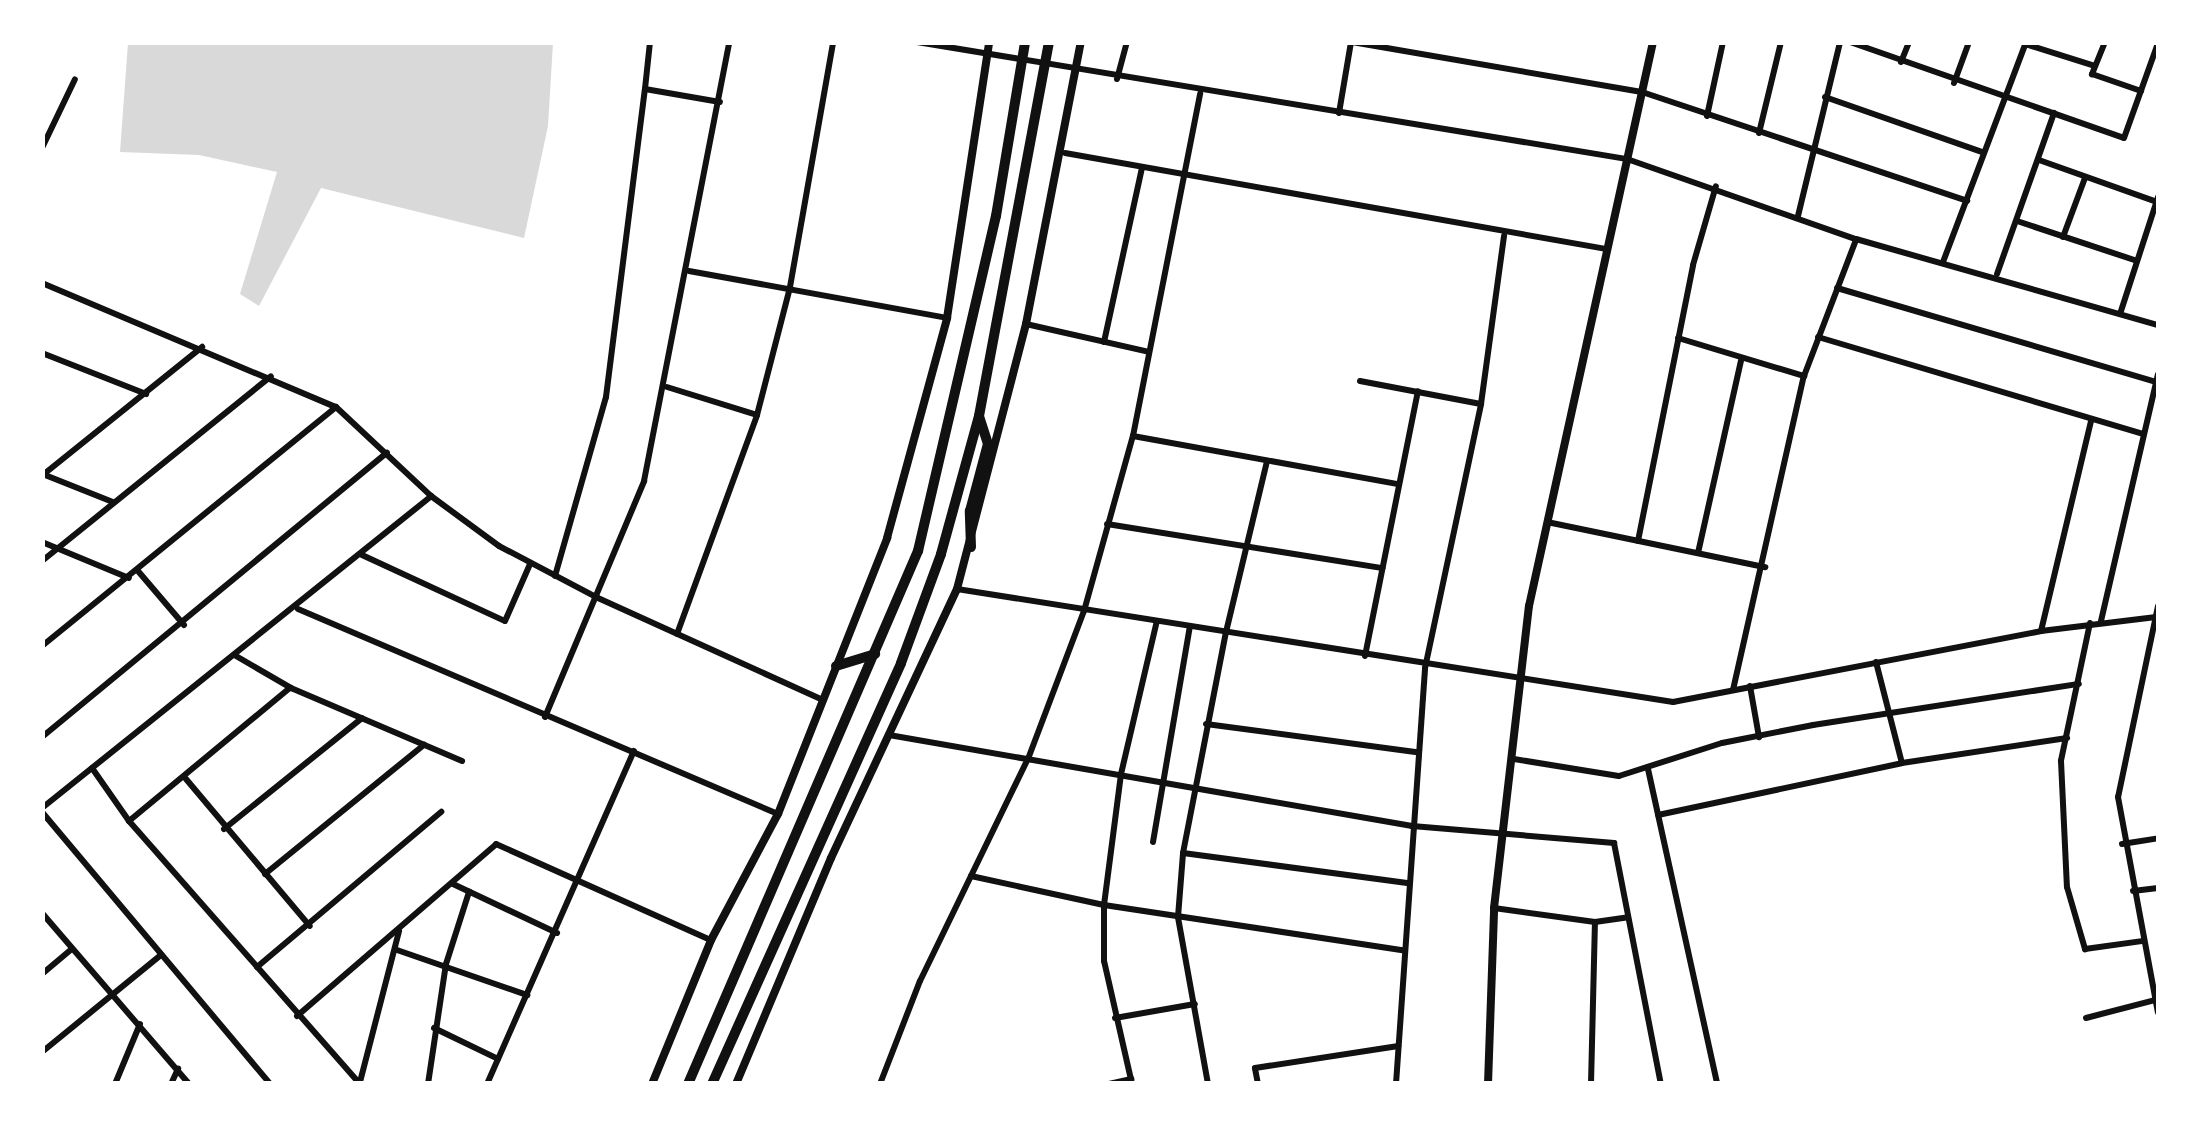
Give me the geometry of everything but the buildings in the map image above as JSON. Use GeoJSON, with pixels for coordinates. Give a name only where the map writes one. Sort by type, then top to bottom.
{"type":"FeatureCollection","features":[{"type":"Feature","properties":{"kind":"highway"},"geometry":{"type":"LineString","coordinates":[[688,1084],[836,750],[939,476],[1026,42]]}},
{"type":"Feature","properties":{"kind":"highway"},"geometry":{"type":"LineString","coordinates":[[712,1084],[861,750],[937,568],[979,416],[1049,42]]}},
{"type":"Feature","properties":{"kind":"highway"},"geometry":{"type":"LineString","coordinates":[[971,548],[970,511],[988,444],[979,416]]}},
{"type":"Feature","properties":{"kind":"highway"},"geometry":{"type":"LineString","coordinates":[[836,666],[875,654]]}},
{"type":"Feature","properties":{"kind":"street"},"geometry":{"type":"LineString","coordinates":[[554,576],[606,397],[650,42]]}},
{"type":"Feature","properties":{"kind":"street"},"geometry":{"type":"LineString","coordinates":[[545,717],[644,481],[667,387],[729,42]]}},
{"type":"Feature","properties":{"kind":"street"},"geometry":{"type":"LineString","coordinates":[[677,634],[757,415],[790,287],[834,42]]}},
{"type":"Feature","properties":{"kind":"street"},"geometry":{"type":"LineString","coordinates":[[918,42],[1046,60],[1117,79],[1200,94],[1627,159],[1716,186],[1856,240],[1997,274],[2158,325]]}},
{"type":"Feature","properties":{"kind":"street"},"geometry":{"type":"LineString","coordinates":[[652,1084],[711,940],[778,814],[887,538],[947,318],[989,42]]}},
{"type":"Feature","properties":{"kind":"street"},"geometry":{"type":"LineString","coordinates":[[738,1083],[957,589],[971,548],[1064,153],[1081,42]]}},
{"type":"Feature","properties":{"kind":"street"},"geometry":{"type":"LineString","coordinates":[[1117,79],[1128,42]]}},
{"type":"Feature","properties":{"kind":"street"},"geometry":{"type":"LineString","coordinates":[[1339,113],[1352,42],[1642,92],[1813,153],[1967,201]]}},
{"type":"Feature","properties":{"kind":"street"},"geometry":{"type":"LineString","coordinates":[[1488,1084],[1494,908],[1524,681],[1529,606],[1653,42]]}},
{"type":"Feature","properties":{"kind":"street"},"geometry":{"type":"LineString","coordinates":[[1706,116],[1722,42]]}},
{"type":"Feature","properties":{"kind":"street"},"geometry":{"type":"LineString","coordinates":[[1759,133],[1782,42]]}},
{"type":"Feature","properties":{"kind":"street"},"geometry":{"type":"LineString","coordinates":[[1798,216],[1840,42]]}},
{"type":"Feature","properties":{"kind":"street"},"geometry":{"type":"LineString","coordinates":[[1850,42],[1954,83],[2008,94],[2124,138],[2158,43]]}},
{"type":"Feature","properties":{"kind":"street"},"geometry":{"type":"LineString","coordinates":[[1901,62],[1909,42]]}},
{"type":"Feature","properties":{"kind":"street"},"geometry":{"type":"LineString","coordinates":[[1954,83],[1968,42]]}},
{"type":"Feature","properties":{"kind":"street"},"geometry":{"type":"LineString","coordinates":[[2104,42],[2092,74],[2141,92]]}},
{"type":"Feature","properties":{"kind":"street"},"geometry":{"type":"LineString","coordinates":[[1943,262],[2025,43],[2096,66]]}},
{"type":"Feature","properties":{"kind":"street"},"geometry":{"type":"LineString","coordinates":[[42,148],[75,79]]}},
{"type":"Feature","properties":{"kind":"street"},"geometry":{"type":"LineString","coordinates":[[645,89],[720,102]]}},
{"type":"Feature","properties":{"kind":"street"},"geometry":{"type":"LineString","coordinates":[[880,1084],[971,876],[1028,760],[1084,610],[1133,436],[1200,94]]}},
{"type":"Feature","properties":{"kind":"street"},"geometry":{"type":"LineString","coordinates":[[1825,97],[1982,152]]}},
{"type":"Feature","properties":{"kind":"street"},"geometry":{"type":"LineString","coordinates":[[1997,274],[2054,114]]}},
{"type":"Feature","properties":{"kind":"street"},"geometry":{"type":"LineString","coordinates":[[1064,153],[1504,236],[1606,249]]}},
{"type":"Feature","properties":{"kind":"street"},"geometry":{"type":"LineString","coordinates":[[2039,160],[2158,200],[2121,311]]}},
{"type":"Feature","properties":{"kind":"street"},"geometry":{"type":"LineString","coordinates":[[1104,342],[1142,168]]}},
{"type":"Feature","properties":{"kind":"street"},"geometry":{"type":"LineString","coordinates":[[2063,237],[2085,178]]}},
{"type":"Feature","properties":{"kind":"street"},"geometry":{"type":"LineString","coordinates":[[1638,541],[1678,338],[1716,186]]}},
{"type":"Feature","properties":{"kind":"street"},"geometry":{"type":"LineString","coordinates":[[2018,221],[2137,261]]}},
{"type":"Feature","properties":{"kind":"street"},"geometry":{"type":"LineString","coordinates":[[1396,1084],[1425,668],[1481,404],[1504,236]]}},
{"type":"Feature","properties":{"kind":"street"},"geometry":{"type":"LineString","coordinates":[[1733,691],[1765,567],[1804,376],[1856,240]]}},
{"type":"Feature","properties":{"kind":"street"},"geometry":{"type":"LineString","coordinates":[[689,271],[947,318]]}},
{"type":"Feature","properties":{"kind":"street"},"geometry":{"type":"LineString","coordinates":[[42,283],[272,376],[336,407],[431,496],[530,564],[822,700]]}},
{"type":"Feature","properties":{"kind":"street"},"geometry":{"type":"LineString","coordinates":[[1836,288],[2158,378],[2101,621]]}},
{"type":"Feature","properties":{"kind":"street"},"geometry":{"type":"LineString","coordinates":[[1026,324],[1150,352]]}},
{"type":"Feature","properties":{"kind":"street"},"geometry":{"type":"LineString","coordinates":[[1818,337],[2144,434]]}},
{"type":"Feature","properties":{"kind":"street"},"geometry":{"type":"LineString","coordinates":[[1678,338],[1804,376]]}},
{"type":"Feature","properties":{"kind":"street"},"geometry":{"type":"LineString","coordinates":[[43,474],[202,347]]}},
{"type":"Feature","properties":{"kind":"street"},"geometry":{"type":"LineString","coordinates":[[42,354],[146,394]]}},
{"type":"Feature","properties":{"kind":"street"},"geometry":{"type":"LineString","coordinates":[[1698,553],[1742,360]]}},
{"type":"Feature","properties":{"kind":"street"},"geometry":{"type":"LineString","coordinates":[[42,561],[272,376]]}},
{"type":"Feature","properties":{"kind":"street"},"geometry":{"type":"LineString","coordinates":[[1360,382],[1481,404]]}},
{"type":"Feature","properties":{"kind":"street"},"geometry":{"type":"LineString","coordinates":[[667,387],[757,415]]}},
{"type":"Feature","properties":{"kind":"street"},"geometry":{"type":"LineString","coordinates":[[1365,656],[1418,391]]}},
{"type":"Feature","properties":{"kind":"street"},"geometry":{"type":"LineString","coordinates":[[42,646],[336,407]]}},
{"type":"Feature","properties":{"kind":"street"},"geometry":{"type":"LineString","coordinates":[[2041,631],[2091,420]]}},
{"type":"Feature","properties":{"kind":"street"},"geometry":{"type":"LineString","coordinates":[[1133,436],[1230,449],[1267,462],[1397,484]]}},
{"type":"Feature","properties":{"kind":"street"},"geometry":{"type":"LineString","coordinates":[[42,737],[388,453]]}},
{"type":"Feature","properties":{"kind":"street"},"geometry":{"type":"LineString","coordinates":[[1208,1084],[1178,917],[1183,853],[1192,788],[1267,462]]}},
{"type":"Feature","properties":{"kind":"street"},"geometry":{"type":"LineString","coordinates":[[43,474],[113,502]]}},
{"type":"Feature","properties":{"kind":"street"},"geometry":{"type":"LineString","coordinates":[[270,1084],[42,810],[298,609],[431,496]]}},
{"type":"Feature","properties":{"kind":"street"},"geometry":{"type":"LineString","coordinates":[[1546,521],[1765,567]]}},
{"type":"Feature","properties":{"kind":"street"},"geometry":{"type":"LineString","coordinates":[[1107,524],[1247,542],[1384,568]]}},
{"type":"Feature","properties":{"kind":"street"},"geometry":{"type":"LineString","coordinates":[[42,542],[130,578]]}},
{"type":"Feature","properties":{"kind":"street"},"geometry":{"type":"LineString","coordinates":[[362,555],[504,621],[530,564]]}},
{"type":"Feature","properties":{"kind":"street"},"geometry":{"type":"LineString","coordinates":[[138,571],[184,624]]}},
{"type":"Feature","properties":{"kind":"street"},"geometry":{"type":"LineString","coordinates":[[957,589],[1425,668],[1673,702],[2041,631],[2156,617]]}},
{"type":"Feature","properties":{"kind":"street"},"geometry":{"type":"LineString","coordinates":[[2158,606],[2118,797],[2122,844],[2158,1012]]}},
{"type":"Feature","properties":{"kind":"street"},"geometry":{"type":"LineString","coordinates":[[298,609],[778,814]]}},
{"type":"Feature","properties":{"kind":"street"},"geometry":{"type":"LineString","coordinates":[[1110,1084],[1131,1081],[1104,961],[1104,905],[1122,774],[1156,621]]}},
{"type":"Feature","properties":{"kind":"street"},"geometry":{"type":"LineString","coordinates":[[2090,623],[2067,738],[2061,822],[2079,943],[2090,950],[2143,941]]}},
{"type":"Feature","properties":{"kind":"street"},"geometry":{"type":"LineString","coordinates":[[1153,842],[1160,781],[1190,626]]}},
{"type":"Feature","properties":{"kind":"street"},"geometry":{"type":"LineString","coordinates":[[236,656],[291,688],[462,762]]}},
{"type":"Feature","properties":{"kind":"street"},"geometry":{"type":"LineString","coordinates":[[1876,662],[1892,712],[1902,763]]}},
{"type":"Feature","properties":{"kind":"street"},"geometry":{"type":"LineString","coordinates":[[1514,760],[1619,776],[1759,736],[1892,712],[1950,708],[2078,684]]}},
{"type":"Feature","properties":{"kind":"street"},"geometry":{"type":"LineString","coordinates":[[1750,686],[1759,736]]}},
{"type":"Feature","properties":{"kind":"street"},"geometry":{"type":"LineString","coordinates":[[129,820],[186,779],[291,688]]}},
{"type":"Feature","properties":{"kind":"street"},"geometry":{"type":"LineString","coordinates":[[224,828],[362,718]]}},
{"type":"Feature","properties":{"kind":"street"},"geometry":{"type":"LineString","coordinates":[[1206,724],[1417,752]]}},
{"type":"Feature","properties":{"kind":"street"},"geometry":{"type":"LineString","coordinates":[[890,735],[1412,826],[1503,830],[1614,843],[1625,918],[1661,1084]]}},
{"type":"Feature","properties":{"kind":"street"},"geometry":{"type":"LineString","coordinates":[[1658,815],[1902,763],[2067,738]]}},
{"type":"Feature","properties":{"kind":"street"},"geometry":{"type":"LineString","coordinates":[[265,874],[424,745]]}},
{"type":"Feature","properties":{"kind":"street"},"geometry":{"type":"LineString","coordinates":[[487,1084],[634,751]]}},
{"type":"Feature","properties":{"kind":"street"},"geometry":{"type":"LineString","coordinates":[[92,768],[129,820],[360,1084]]}},
{"type":"Feature","properties":{"kind":"street"},"geometry":{"type":"LineString","coordinates":[[1648,769],[1717,1084]]}},
{"type":"Feature","properties":{"kind":"street"},"geometry":{"type":"LineString","coordinates":[[186,779],[310,926]]}},
{"type":"Feature","properties":{"kind":"street"},"geometry":{"type":"LineString","coordinates":[[256,967],[310,926],[441,812]]}},
{"type":"Feature","properties":{"kind":"street"},"geometry":{"type":"LineString","coordinates":[[2122,844],[2158,838]]}},
{"type":"Feature","properties":{"kind":"street"},"geometry":{"type":"LineString","coordinates":[[297,1016],[452,884],[484,848],[496,844],[711,940]]}},
{"type":"Feature","properties":{"kind":"street"},"geometry":{"type":"LineString","coordinates":[[1183,853],[1409,883]]}},
{"type":"Feature","properties":{"kind":"street"},"geometry":{"type":"LineString","coordinates":[[971,876],[1104,905],[1403,950]]}},
{"type":"Feature","properties":{"kind":"street"},"geometry":{"type":"LineString","coordinates":[[452,884],[556,934]]}},
{"type":"Feature","properties":{"kind":"street"},"geometry":{"type":"LineString","coordinates":[[2133,891],[2158,888]]}},
{"type":"Feature","properties":{"kind":"street"},"geometry":{"type":"LineString","coordinates":[[428,1084],[446,964],[469,892]]}},
{"type":"Feature","properties":{"kind":"street"},"geometry":{"type":"LineString","coordinates":[[1494,908],[1595,922],[1625,918]]}},
{"type":"Feature","properties":{"kind":"street"},"geometry":{"type":"LineString","coordinates":[[42,914],[188,1084]]}},
{"type":"Feature","properties":{"kind":"street"},"geometry":{"type":"LineString","coordinates":[[1591,1084],[1595,922]]}},
{"type":"Feature","properties":{"kind":"street"},"geometry":{"type":"LineString","coordinates":[[360,1084],[399,930]]}},
{"type":"Feature","properties":{"kind":"street"},"geometry":{"type":"LineString","coordinates":[[42,974],[72,950]]}},
{"type":"Feature","properties":{"kind":"street"},"geometry":{"type":"LineString","coordinates":[[397,950],[527,995]]}},
{"type":"Feature","properties":{"kind":"street"},"geometry":{"type":"LineString","coordinates":[[42,1052],[161,955]]}},
{"type":"Feature","properties":{"kind":"street"},"geometry":{"type":"LineString","coordinates":[[2086,1018],[2156,1000]]}},
{"type":"Feature","properties":{"kind":"street"},"geometry":{"type":"LineString","coordinates":[[1115,1018],[1195,1004]]}},
{"type":"Feature","properties":{"kind":"street"},"geometry":{"type":"LineString","coordinates":[[115,1084],[140,1024]]}},
{"type":"Feature","properties":{"kind":"street"},"geometry":{"type":"LineString","coordinates":[[434,1028],[498,1058]]}},
{"type":"Feature","properties":{"kind":"street"},"geometry":{"type":"LineString","coordinates":[[1258,1084],[1255,1068],[1398,1046]]}},
{"type":"Feature","properties":{"kind":"street"},"geometry":{"type":"LineString","coordinates":[[171,1084],[178,1069]]}},
{"type":"Feature","properties":{"kind":"shaded area"},"geometry":{"type":"Polygon","coordinates":[[[128,43],[553,43],[548,126],[524,238],[321,188],[259,306],[240,294],[277,172],[199,155],[120,152],[128,43]]]}}]}
